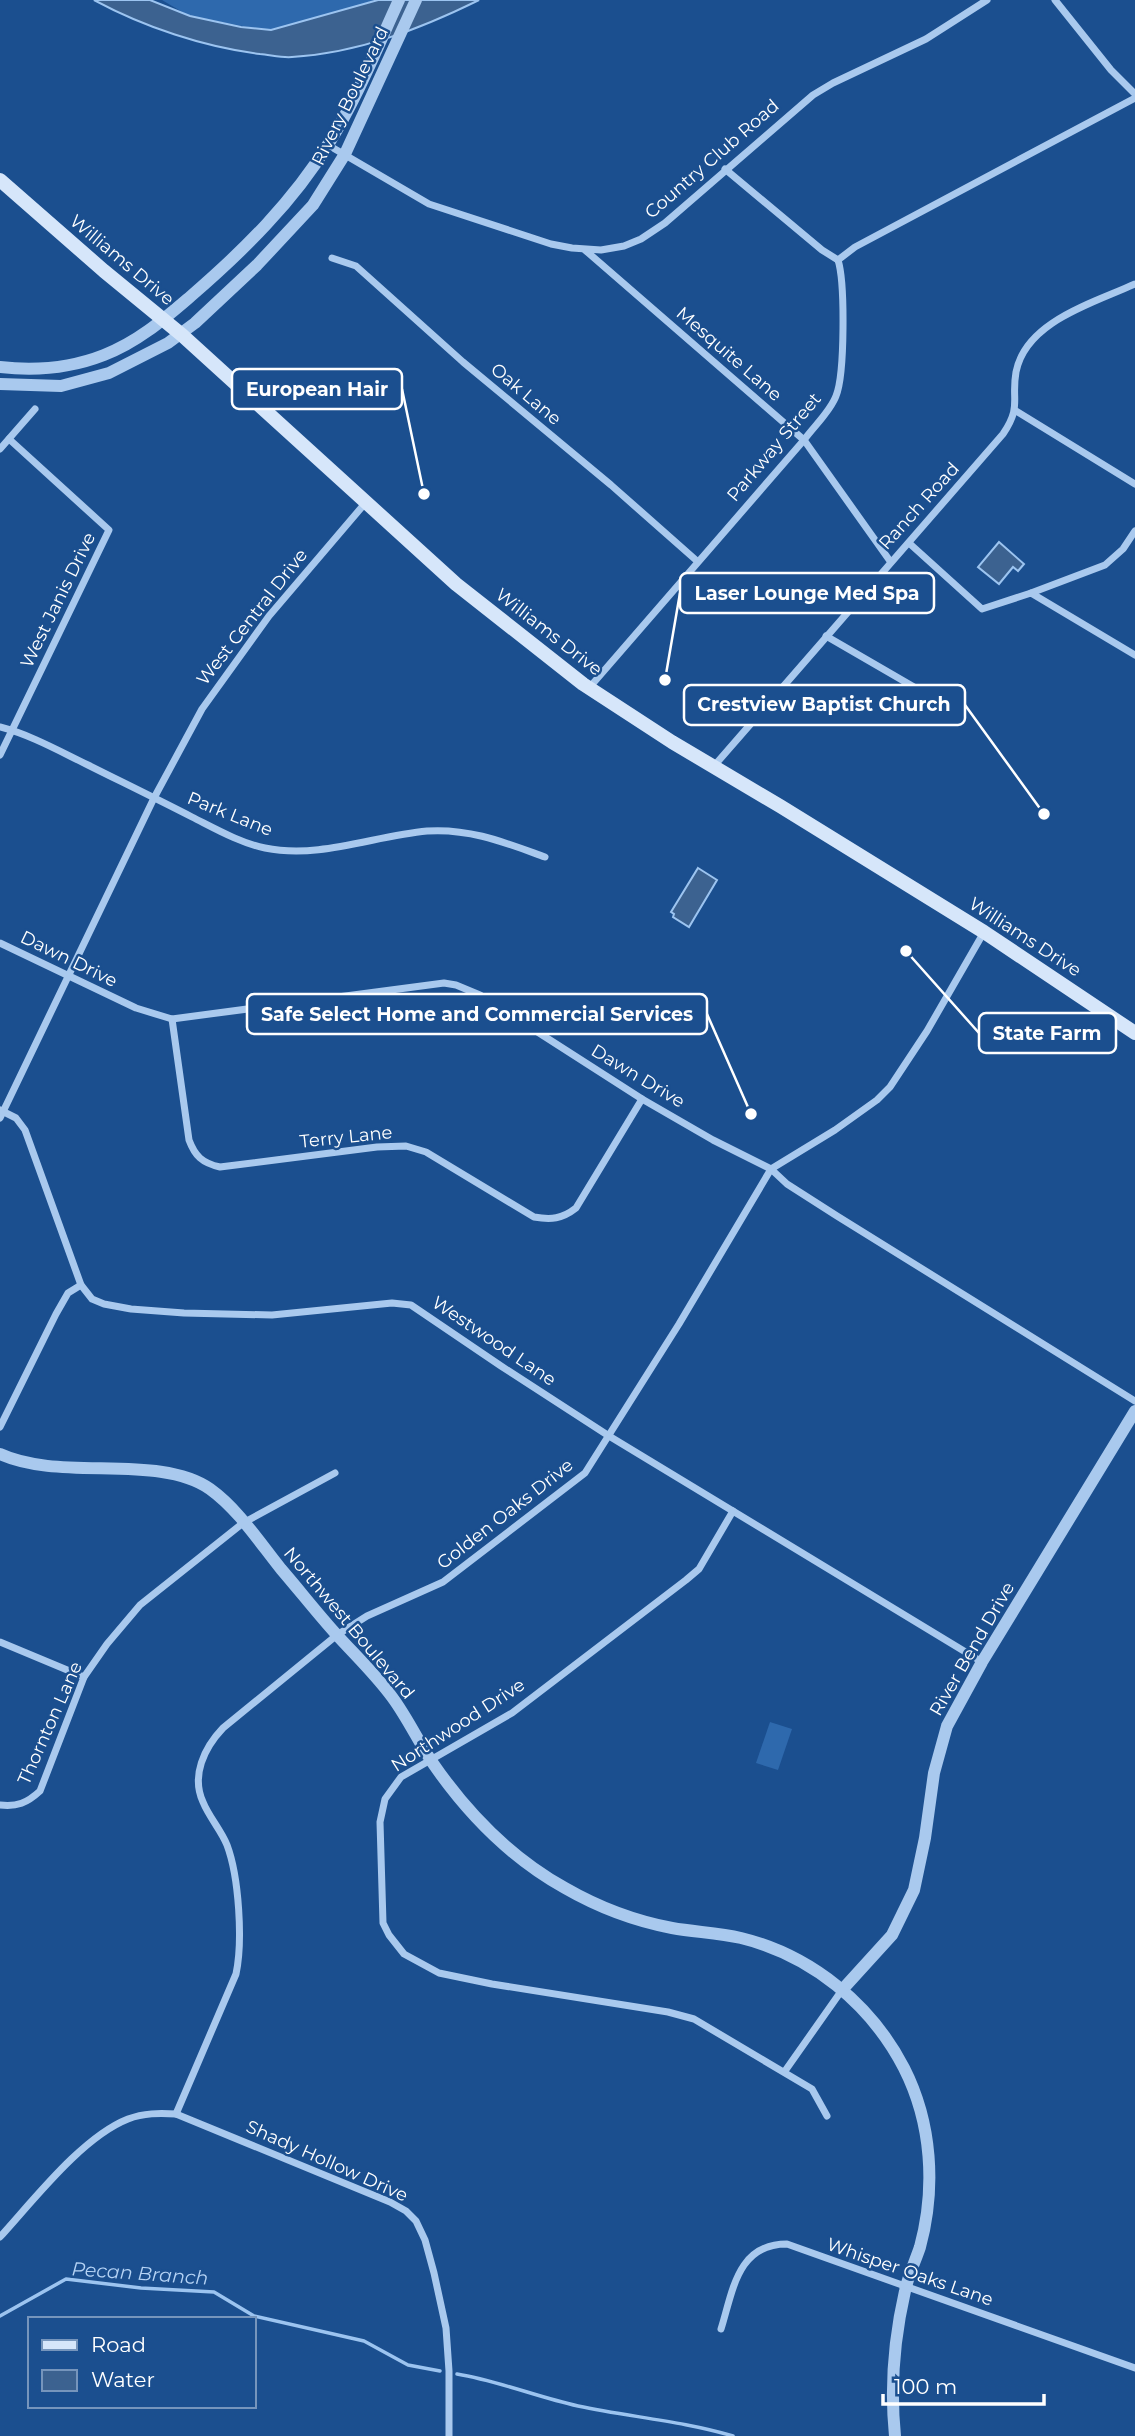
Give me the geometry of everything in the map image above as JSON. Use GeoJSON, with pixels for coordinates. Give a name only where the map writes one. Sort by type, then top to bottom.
{"type":"FeatureCollection","features":[{"type":"Feature","properties":{"kind":"main road","name":"Williams Drive"},"geometry":{"type":"LineString","coordinates":[[0,180],[182,335],[456,583],[589,688],[651,729],[984,932],[1135,1033]]}},
{"type":"Feature","properties":{"kind":"street","name":"Rivery Boulevard"},"geometry":{"type":"LineString","coordinates":[[0,367],[53,368],[92,360],[131,343],[163,321],[253,239],[276,214],[328,145],[350,106],[399,0]]}},
{"type":"Feature","properties":{"kind":"street","name":"Rivery Boulevard"},"geometry":{"type":"LineString","coordinates":[[0,384],[61,386],[109,373],[182,335],[284,237],[313,205],[345,155],[416,0]]}},
{"type":"Feature","properties":{"kind":"street","name":"Country Club Road"},"geometry":{"type":"LineString","coordinates":[[328,145],[429,204],[551,243],[585,250],[624,246],[641,239],[665,223],[813,95],[926,39],[987,0]]}},
{"type":"Feature","properties":{"kind":"street"},"geometry":{"type":"LineString","coordinates":[[725,169],[822,250],[838,260],[867,241],[1135,96],[1055,0]]}},
{"type":"Feature","properties":{"kind":"street","name":"Mesquite Lane"},"geometry":{"type":"LineString","coordinates":[[585,250],[804,440],[890,561]]}},
{"type":"Feature","properties":{"kind":"street","name":"Oak Lane"},"geometry":{"type":"LineString","coordinates":[[332,258],[356,266],[463,362],[611,485],[697,561]]}},
{"type":"Feature","properties":{"kind":"street","name":"Parkway Street"},"geometry":{"type":"LineString","coordinates":[[589,688],[804,440],[836,397],[840,380],[843,287],[838,260]]}},
{"type":"Feature","properties":{"kind":"street"},"geometry":{"type":"LineString","coordinates":[[1135,284],[1052,322],[1035,336],[1023,352],[1014,388],[1016,411],[1135,484]]}},
{"type":"Feature","properties":{"kind":"street"},"geometry":{"type":"LineString","coordinates":[[0,449],[35,409]]}},
{"type":"Feature","properties":{"kind":"street","name":"Ranch Road"},"geometry":{"type":"LineString","coordinates":[[714,766],[1003,434],[1016,411]]}},
{"type":"Feature","properties":{"kind":"street","name":"West Janis Drive"},"geometry":{"type":"LineString","coordinates":[[9,439],[109,530],[12,731]]}},
{"type":"Feature","properties":{"kind":"street","name":"West Central Drive"},"geometry":{"type":"LineString","coordinates":[[1,1113],[155,798],[202,709],[269,616],[367,501]]}},
{"type":"Feature","properties":{"kind":"street"},"geometry":{"type":"LineString","coordinates":[[909,543],[982,609],[1105,565],[1123,550],[1135,531]]}},
{"type":"Feature","properties":{"kind":"street"},"geometry":{"type":"LineString","coordinates":[[1031,593],[1135,655]]}},
{"type":"Feature","properties":{"kind":"street"},"geometry":{"type":"LineString","coordinates":[[826,636],[914,687]]}},
{"type":"Feature","properties":{"kind":"street","name":"Park Lane"},"geometry":{"type":"LineString","coordinates":[[0,727],[47,745],[222,832],[263,848],[337,848],[425,831],[447,831],[472,833],[545,857]]}},
{"type":"Feature","properties":{"kind":"street"},"geometry":{"type":"LineString","coordinates":[[0,755],[12,731]]}},
{"type":"Feature","properties":{"kind":"street","name":"Golden Oaks Drive"},"geometry":{"type":"LineString","coordinates":[[176,2114],[236,1974],[238,1963],[238,1912],[232,1862],[226,1844],[199,1791],[200,1767],[208,1746],[223,1728],[337,1635],[367,1616],[443,1582],[585,1473],[771,1169],[838,1128],[877,1100],[890,1087],[984,932]]}},
{"type":"Feature","properties":{"kind":"street","name":"Dawn Drive"},"geometry":{"type":"LineString","coordinates":[[0,943],[136,1008],[173,1019],[214,1016],[444,984],[456,985],[480,995],[642,1099],[713,1140],[771,1169],[787,1184],[837,1216],[1135,1401]]}},
{"type":"Feature","properties":{"kind":"street","name":"Terry Lane"},"geometry":{"type":"LineString","coordinates":[[173,1019],[189,1140],[198,1157],[206,1164],[220,1167],[377,1147],[406,1146],[426,1152],[534,1217],[553,1219],[566,1216],[576,1208],[642,1099]]}},
{"type":"Feature","properties":{"kind":"street"},"geometry":{"type":"LineString","coordinates":[[0,1427],[56,1314],[68,1293],[81,1285],[24,1130],[16,1118],[1,1113]]}},
{"type":"Feature","properties":{"kind":"street","name":"Westwood Lane"},"geometry":{"type":"LineString","coordinates":[[81,1285],[92,1299],[104,1304],[184,1313],[272,1315],[392,1303],[411,1305],[609,1436],[982,1662]]}},
{"type":"Feature","properties":{"kind":"street","name":"River Bend Drive"},"geometry":{"type":"LineString","coordinates":[[842,1990],[891,1935],[914,1890],[934,1773],[947,1726],[982,1662],[1135,1411]]}},
{"type":"Feature","properties":{"kind":"street","name":"Northwest Boulevard"},"geometry":{"type":"LineString","coordinates":[[0,1454],[27,1463],[157,1472],[183,1477],[206,1487],[218,1495],[390,1693],[430,1759],[461,1801],[490,1832],[522,1859],[564,1888],[629,1916],[667,1927],[765,1945],[800,1961],[842,1990],[875,2022],[909,2080],[923,2121],[929,2167],[928,2209],[919,2249],[906,2287],[896,2336],[892,2373],[894,2436]]}},
{"type":"Feature","properties":{"kind":"street","name":"Thornton Lane"},"geometry":{"type":"LineString","coordinates":[[0,1805],[14,1806],[29,1802],[40,1791],[84,1677],[140,1605],[243,1523],[335,1473]]}},
{"type":"Feature","properties":{"kind":"street","name":"Northwood Drive"},"geometry":{"type":"LineString","coordinates":[[733,1511],[699,1569],[686,1580],[512,1713],[401,1777],[389,1791],[381,1808],[383,1923],[404,1954],[439,1972],[460,1978],[685,2017],[785,2071],[812,2089],[827,2116]]}},
{"type":"Feature","properties":{"kind":"street"},"geometry":{"type":"LineString","coordinates":[[0,1642],[84,1677]]}},
{"type":"Feature","properties":{"kind":"street"},"geometry":{"type":"LineString","coordinates":[[785,2071],[842,1990]]}},
{"type":"Feature","properties":{"kind":"street"},"geometry":{"type":"LineString","coordinates":[[0,2237],[95,2139],[122,2122],[141,2115],[176,2114]]}},
{"type":"Feature","properties":{"kind":"street","name":"Shady Hollow Drive"},"geometry":{"type":"LineString","coordinates":[[176,2114],[390,2202],[406,2211],[416,2221],[428,2251],[446,2328],[449,2436]]}},
{"type":"Feature","properties":{"kind":"street","name":"Whisper Oaks Lane"},"geometry":{"type":"LineString","coordinates":[[721,2329],[742,2266],[752,2253],[761,2248],[787,2244],[1135,2368]]}},
{"type":"Feature","properties":{"kind":"shaded area"},"geometry":{"type":"Polygon","coordinates":[[[162,0],[374,0],[286,34],[189,16],[162,0]]]}},
{"type":"Feature","properties":{"kind":"shaded area"},"geometry":{"type":"Polygon","coordinates":[[[770,1722],[792,1729],[778,1770],[756,1763],[770,1722]]]}},
{"type":"Feature","properties":{"kind":"water"},"geometry":{"type":"Polygon","coordinates":[[[94,0],[150,0],[190,16],[241,27],[271,30],[378,0],[479,0],[434,21],[365,45],[317,55],[288,57],[239,51],[196,41],[154,27],[94,0]]]}},
{"type":"Feature","properties":{"kind":"water"},"geometry":{"type":"Polygon","coordinates":[[[999,542],[1024,564],[1018,571],[1013,567],[999,584],[978,567],[999,542]]]}},
{"type":"Feature","properties":{"kind":"water"},"geometry":{"type":"Polygon","coordinates":[[[698,868],[717,880],[689,927],[673,917],[671,912],[698,868]]]}},
{"type":"Feature","properties":{"kind":"waterway","name":"Pecan Branch"},"geometry":{"type":"LineString","coordinates":[[0,2316],[66,2279],[141,2288],[214,2292],[254,2316],[364,2341],[408,2365],[440,2371]]}},
{"type":"Feature","properties":{"kind":"waterway","name":"Pecan Branch"},"geometry":{"type":"LineString","coordinates":[[457,2374],[578,2406],[733,2436]]}},
{"type":"Feature","properties":{"kind":"place","name":"European Hair"},"geometry":{"type":"Point","coordinates":[424,494]}},
{"type":"Feature","properties":{"kind":"place","name":"Laser Lounge Med Spa"},"geometry":{"type":"Point","coordinates":[665,680]}},
{"type":"Feature","properties":{"kind":"place","name":"Crestview Baptist Church"},"geometry":{"type":"Point","coordinates":[1044,814]}},
{"type":"Feature","properties":{"kind":"place","name":"State Farm"},"geometry":{"type":"Point","coordinates":[906,951]}},
{"type":"Feature","properties":{"kind":"place","name":"Safe Select Home and Commercial Services"},"geometry":{"type":"Point","coordinates":[751,1114]}}]}
